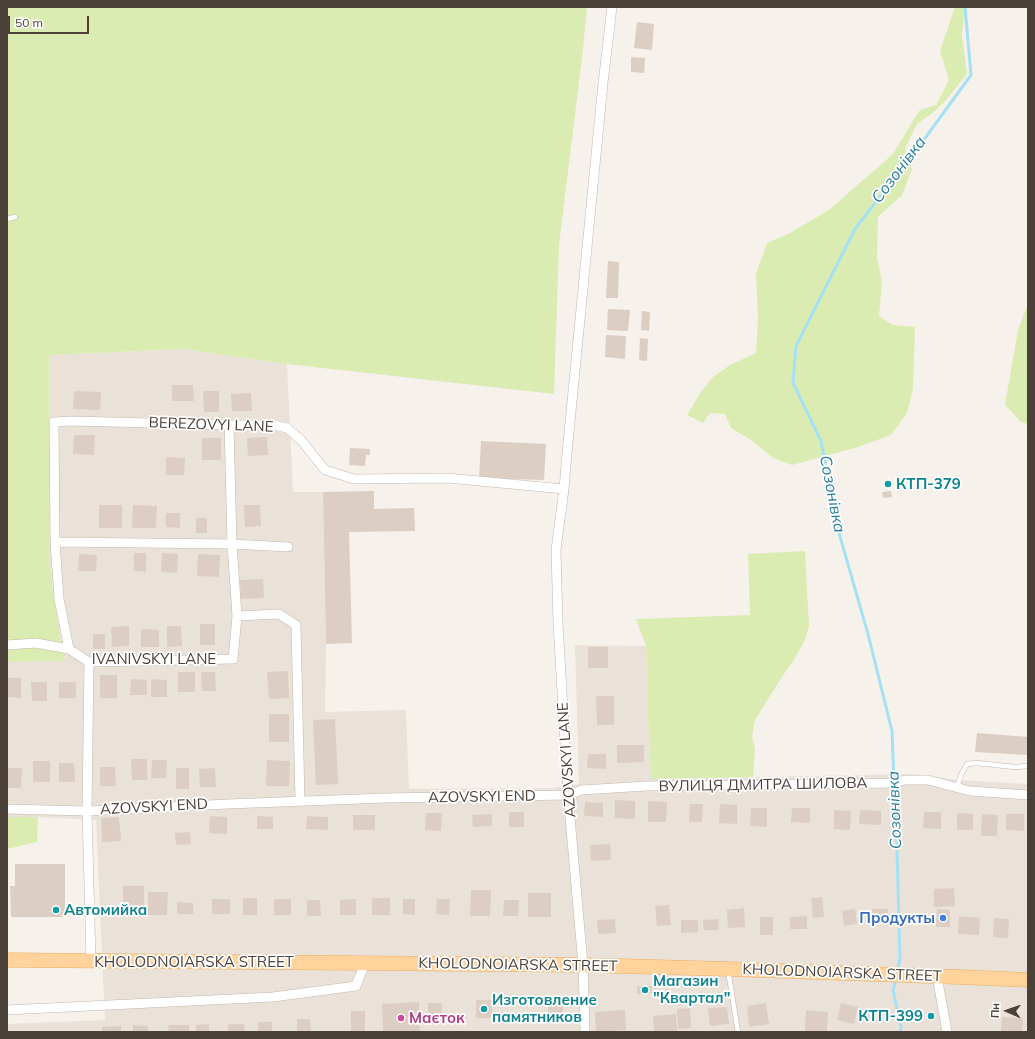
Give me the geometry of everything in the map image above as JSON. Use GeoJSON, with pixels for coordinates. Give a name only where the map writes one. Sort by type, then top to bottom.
{"type":"FeatureCollection","features":[{"type":"Feature","properties":{"kind":"main road","name":"KHOLODNOIARSKA STREET"},"geometry":{"type":"LineString","coordinates":[[7,960],[583,965],[1028,980]]}},
{"type":"Feature","properties":{"kind":"street","name":"AZOVSKYI LANE"},"geometry":{"type":"LineString","coordinates":[[585,1032],[583,965],[568,795],[558,623],[556,550],[564,489],[603,82],[612,7]]}},
{"type":"Feature","properties":{"kind":"street","name":"BEREZOVYI LANE"},"geometry":{"type":"LineString","coordinates":[[55,542],[54,422],[72,421],[274,425],[287,428],[301,440],[326,470],[354,479],[447,478],[564,489]]}},
{"type":"Feature","properties":{"kind":"street"},"geometry":{"type":"LineString","coordinates":[[230,425],[232,544],[237,616],[279,614],[296,625],[300,801]]}},
{"type":"Feature","properties":{"kind":"street"},"geometry":{"type":"LineString","coordinates":[[69,649],[59,599],[55,542],[232,544],[288,547]]}},
{"type":"Feature","properties":{"kind":"street","name":"IVANIVSKYI LANE"},"geometry":{"type":"LineString","coordinates":[[7,644],[36,643],[69,649],[89,662],[233,659],[237,616]]}},
{"type":"Feature","properties":{"kind":"street"},"geometry":{"type":"LineString","coordinates":[[89,662],[87,811],[91,961]]}},
{"type":"Feature","properties":{"kind":"street","name":"ВУЛИЦЯ ДМИТРА ШИЛОВА"},"geometry":{"type":"LineString","coordinates":[[568,795],[582,790],[646,786],[894,783],[905,780],[928,780],[970,791],[1028,795]]}},
{"type":"Feature","properties":{"kind":"street","name":"AZOVSKYI END"},"geometry":{"type":"LineString","coordinates":[[7,809],[87,811],[385,798],[568,795]]}},
{"type":"Feature","properties":{"kind":"street"},"geometry":{"type":"LineString","coordinates":[[7,1010],[273,997],[356,986],[365,963]]}},
{"type":"Feature","properties":{"kind":"street"},"geometry":{"type":"LineString","coordinates":[[938,976],[947,1032]]}},
{"type":"Feature","properties":{"kind":"lane"},"geometry":{"type":"LineString","coordinates":[[7,219],[15,217]]}},
{"type":"Feature","properties":{"kind":"lane"},"geometry":{"type":"LineString","coordinates":[[957,787],[967,764],[977,763],[1016,767],[1028,766]]}},
{"type":"Feature","properties":{"kind":"lane"},"geometry":{"type":"LineString","coordinates":[[728,969],[738,1032]]}},
{"type":"Feature","properties":{"kind":"shaded area"},"geometry":{"type":"Polygon","coordinates":[[[182,349],[287,364],[293,492],[323,492],[326,644],[325,712],[406,710],[409,789],[552,788],[579,784],[575,645],[646,646],[651,779],[915,774],[957,780],[1028,784],[1028,1032],[7,1032],[7,1024],[105,1020],[96,820],[7,817],[7,662],[65,661],[60,638],[50,567],[49,355],[182,349]]]}},
{"type":"Feature","properties":{"kind":"green space"},"geometry":{"type":"Polygon","coordinates":[[[7,7],[587,7],[559,245],[554,394],[287,364],[182,349],[49,355],[50,567],[60,638],[65,661],[7,662],[7,7]]]}},
{"type":"Feature","properties":{"kind":"green space"},"geometry":{"type":"Polygon","coordinates":[[[955,7],[965,7],[962,35],[967,74],[935,111],[917,124],[905,148],[912,169],[902,195],[878,217],[877,258],[882,281],[879,316],[893,325],[915,327],[913,389],[907,413],[891,435],[858,447],[792,465],[773,458],[751,440],[731,428],[725,414],[710,413],[703,423],[687,415],[701,392],[713,377],[730,365],[756,353],[758,320],[756,274],[767,243],[790,233],[829,210],[892,155],[920,110],[936,105],[949,80],[940,51],[955,7]]]}},
{"type":"Feature","properties":{"kind":"green space"},"geometry":{"type":"Polygon","coordinates":[[[1028,304],[1028,424],[1021,422],[1005,405],[1018,330],[1028,304]]]}},
{"type":"Feature","properties":{"kind":"green space"},"geometry":{"type":"Polygon","coordinates":[[[805,551],[809,626],[805,640],[795,658],[755,720],[752,736],[755,749],[753,777],[651,779],[646,646],[636,619],[750,615],[748,554],[805,551]]]}},
{"type":"Feature","properties":{"kind":"green space"},"geometry":{"type":"Polygon","coordinates":[[[7,817],[38,817],[37,842],[7,849],[7,817]]]}},
{"type":"Feature","properties":{"kind":"building"},"geometry":{"type":"Polygon","coordinates":[[[637,22],[654,24],[652,50],[634,48],[637,22]]]}},
{"type":"Feature","properties":{"kind":"building"},"geometry":{"type":"Polygon","coordinates":[[[631,57],[645,58],[644,73],[631,72],[631,57]]]}},
{"type":"Feature","properties":{"kind":"building"},"geometry":{"type":"Polygon","coordinates":[[[608,261],[619,262],[618,298],[606,298],[608,261]]]}},
{"type":"Feature","properties":{"kind":"building"},"geometry":{"type":"Polygon","coordinates":[[[608,309],[630,310],[628,331],[607,330],[608,309]]]}},
{"type":"Feature","properties":{"kind":"building"},"geometry":{"type":"Polygon","coordinates":[[[642,311],[650,312],[649,331],[641,330],[642,311]]]}},
{"type":"Feature","properties":{"kind":"building"},"geometry":{"type":"Polygon","coordinates":[[[606,335],[626,336],[625,359],[605,357],[606,335]]]}},
{"type":"Feature","properties":{"kind":"building"},"geometry":{"type":"Polygon","coordinates":[[[640,338],[648,339],[647,361],[639,360],[640,338]]]}},
{"type":"Feature","properties":{"kind":"building"},"geometry":{"type":"Polygon","coordinates":[[[172,385],[193,385],[194,401],[172,401],[172,385]]]}},
{"type":"Feature","properties":{"kind":"building"},"geometry":{"type":"Polygon","coordinates":[[[74,391],[101,392],[100,410],[73,409],[74,391]]]}},
{"type":"Feature","properties":{"kind":"building"},"geometry":{"type":"Polygon","coordinates":[[[203,391],[219,391],[219,412],[204,412],[203,391]]]}},
{"type":"Feature","properties":{"kind":"building"},"geometry":{"type":"Polygon","coordinates":[[[251,393],[252,411],[232,411],[231,394],[251,393]]]}},
{"type":"Feature","properties":{"kind":"building"},"geometry":{"type":"Polygon","coordinates":[[[74,435],[95,435],[94,455],[73,454],[74,435]]]}},
{"type":"Feature","properties":{"kind":"building"},"geometry":{"type":"Polygon","coordinates":[[[267,437],[268,455],[248,456],[247,438],[267,437]]]}},
{"type":"Feature","properties":{"kind":"building"},"geometry":{"type":"Polygon","coordinates":[[[202,438],[221,438],[221,460],[202,460],[202,438]]]}},
{"type":"Feature","properties":{"kind":"building"},"geometry":{"type":"Polygon","coordinates":[[[481,441],[546,444],[544,480],[479,478],[481,441]]]}},
{"type":"Feature","properties":{"kind":"building"},"geometry":{"type":"Polygon","coordinates":[[[350,448],[370,449],[370,455],[366,455],[365,466],[349,465],[350,448]]]}},
{"type":"Feature","properties":{"kind":"building"},"geometry":{"type":"Polygon","coordinates":[[[166,457],[185,458],[184,475],[166,475],[166,457]]]}},
{"type":"Feature","properties":{"kind":"building"},"geometry":{"type":"Polygon","coordinates":[[[374,491],[374,509],[414,508],[415,531],[349,532],[352,643],[326,644],[323,492],[374,491]]]}},
{"type":"Feature","properties":{"kind":"building"},"geometry":{"type":"Polygon","coordinates":[[[891,491],[892,497],[883,498],[882,492],[891,491]]]}},
{"type":"Feature","properties":{"kind":"building"},"geometry":{"type":"Polygon","coordinates":[[[99,505],[122,505],[122,528],[99,528],[99,505]]]}},
{"type":"Feature","properties":{"kind":"building"},"geometry":{"type":"Polygon","coordinates":[[[133,505],[157,506],[156,528],[132,528],[133,505]]]}},
{"type":"Feature","properties":{"kind":"building"},"geometry":{"type":"Polygon","coordinates":[[[244,505],[260,505],[261,526],[245,527],[244,505]]]}},
{"type":"Feature","properties":{"kind":"building"},"geometry":{"type":"Polygon","coordinates":[[[166,513],[180,513],[180,528],[166,527],[166,513]]]}},
{"type":"Feature","properties":{"kind":"building"},"geometry":{"type":"Polygon","coordinates":[[[196,518],[207,518],[207,533],[196,533],[196,518]]]}},
{"type":"Feature","properties":{"kind":"building"},"geometry":{"type":"Polygon","coordinates":[[[134,553],[146,553],[146,572],[134,571],[134,553]]]}},
{"type":"Feature","properties":{"kind":"building"},"geometry":{"type":"Polygon","coordinates":[[[162,553],[178,554],[177,573],[161,572],[162,553]]]}},
{"type":"Feature","properties":{"kind":"building"},"geometry":{"type":"Polygon","coordinates":[[[79,554],[97,555],[96,571],[78,571],[79,554]]]}},
{"type":"Feature","properties":{"kind":"building"},"geometry":{"type":"Polygon","coordinates":[[[198,554],[220,555],[219,577],[197,576],[198,554]]]}},
{"type":"Feature","properties":{"kind":"building"},"geometry":{"type":"Polygon","coordinates":[[[263,579],[264,598],[241,599],[240,580],[263,579]]]}},
{"type":"Feature","properties":{"kind":"building"},"geometry":{"type":"Polygon","coordinates":[[[200,624],[215,624],[215,645],[200,645],[200,624]]]}},
{"type":"Feature","properties":{"kind":"building"},"geometry":{"type":"Polygon","coordinates":[[[129,626],[129,646],[112,647],[111,627],[129,626]]]}},
{"type":"Feature","properties":{"kind":"building"},"geometry":{"type":"Polygon","coordinates":[[[167,626],[181,626],[182,646],[167,647],[167,626]]]}},
{"type":"Feature","properties":{"kind":"building"},"geometry":{"type":"Polygon","coordinates":[[[141,629],[159,630],[159,647],[141,647],[141,629]]]}},
{"type":"Feature","properties":{"kind":"building"},"geometry":{"type":"Polygon","coordinates":[[[93,634],[105,634],[105,649],[93,649],[93,634]]]}},
{"type":"Feature","properties":{"kind":"building"},"geometry":{"type":"Polygon","coordinates":[[[588,647],[608,647],[608,668],[588,668],[588,647]]]}},
{"type":"Feature","properties":{"kind":"building"},"geometry":{"type":"Polygon","coordinates":[[[288,671],[289,698],[269,699],[267,672],[288,671]]]}},
{"type":"Feature","properties":{"kind":"building"},"geometry":{"type":"Polygon","coordinates":[[[178,672],[195,672],[195,692],[178,692],[178,672]]]}},
{"type":"Feature","properties":{"kind":"building"},"geometry":{"type":"Polygon","coordinates":[[[201,672],[215,672],[216,691],[202,691],[201,672]]]}},
{"type":"Feature","properties":{"kind":"building"},"geometry":{"type":"Polygon","coordinates":[[[100,675],[117,675],[117,698],[100,698],[100,675]]]}},
{"type":"Feature","properties":{"kind":"building"},"geometry":{"type":"Polygon","coordinates":[[[7,678],[21,678],[21,698],[7,697],[7,678]]]}},
{"type":"Feature","properties":{"kind":"building"},"geometry":{"type":"Polygon","coordinates":[[[131,679],[147,680],[147,695],[130,695],[131,679]]]}},
{"type":"Feature","properties":{"kind":"building"},"geometry":{"type":"Polygon","coordinates":[[[151,679],[167,680],[167,697],[151,697],[151,679]]]}},
{"type":"Feature","properties":{"kind":"building"},"geometry":{"type":"Polygon","coordinates":[[[31,682],[47,682],[47,701],[32,701],[31,682]]]}},
{"type":"Feature","properties":{"kind":"building"},"geometry":{"type":"Polygon","coordinates":[[[59,682],[76,682],[76,698],[59,698],[59,682]]]}},
{"type":"Feature","properties":{"kind":"building"},"geometry":{"type":"Polygon","coordinates":[[[596,696],[614,696],[614,725],[597,725],[596,696]]]}},
{"type":"Feature","properties":{"kind":"building"},"geometry":{"type":"Polygon","coordinates":[[[269,714],[289,714],[289,742],[269,742],[269,714]]]}},
{"type":"Feature","properties":{"kind":"building"},"geometry":{"type":"Polygon","coordinates":[[[335,719],[338,784],[316,785],[313,720],[335,719]]]}},
{"type":"Feature","properties":{"kind":"building"},"geometry":{"type":"Polygon","coordinates":[[[977,733],[1028,737],[1028,755],[975,752],[977,733]]]}},
{"type":"Feature","properties":{"kind":"building"},"geometry":{"type":"Polygon","coordinates":[[[617,745],[644,745],[644,762],[617,763],[617,745]]]}},
{"type":"Feature","properties":{"kind":"building"},"geometry":{"type":"Polygon","coordinates":[[[588,754],[606,754],[606,769],[587,768],[588,754]]]}},
{"type":"Feature","properties":{"kind":"building"},"geometry":{"type":"Polygon","coordinates":[[[131,759],[147,759],[147,780],[132,780],[131,759]]]}},
{"type":"Feature","properties":{"kind":"building"},"geometry":{"type":"Polygon","coordinates":[[[152,760],[167,760],[166,778],[151,778],[152,760]]]}},
{"type":"Feature","properties":{"kind":"building"},"geometry":{"type":"Polygon","coordinates":[[[267,760],[290,761],[289,786],[266,786],[267,760]]]}},
{"type":"Feature","properties":{"kind":"building"},"geometry":{"type":"Polygon","coordinates":[[[33,761],[50,761],[50,782],[33,782],[33,761]]]}},
{"type":"Feature","properties":{"kind":"building"},"geometry":{"type":"Polygon","coordinates":[[[59,763],[74,763],[75,782],[59,782],[59,763]]]}},
{"type":"Feature","properties":{"kind":"building"},"geometry":{"type":"Polygon","coordinates":[[[100,767],[115,767],[116,786],[100,786],[100,767]]]}},
{"type":"Feature","properties":{"kind":"building"},"geometry":{"type":"Polygon","coordinates":[[[7,768],[22,768],[21,788],[7,788],[7,768]]]}},
{"type":"Feature","properties":{"kind":"building"},"geometry":{"type":"Polygon","coordinates":[[[176,768],[189,768],[189,789],[176,789],[176,768]]]}},
{"type":"Feature","properties":{"kind":"building"},"geometry":{"type":"Polygon","coordinates":[[[215,768],[216,787],[200,787],[199,769],[215,768]]]}},
{"type":"Feature","properties":{"kind":"building"},"geometry":{"type":"Polygon","coordinates":[[[615,800],[635,801],[635,819],[615,818],[615,800]]]}},
{"type":"Feature","properties":{"kind":"building"},"geometry":{"type":"Polygon","coordinates":[[[648,801],[667,802],[666,822],[648,822],[648,801]]]}},
{"type":"Feature","properties":{"kind":"building"},"geometry":{"type":"Polygon","coordinates":[[[585,802],[603,803],[603,817],[584,816],[585,802]]]}},
{"type":"Feature","properties":{"kind":"building"},"geometry":{"type":"Polygon","coordinates":[[[690,804],[703,804],[702,822],[689,822],[690,804]]]}},
{"type":"Feature","properties":{"kind":"building"},"geometry":{"type":"Polygon","coordinates":[[[720,804],[737,805],[737,824],[719,823],[720,804]]]}},
{"type":"Feature","properties":{"kind":"building"},"geometry":{"type":"Polygon","coordinates":[[[751,808],[767,808],[767,827],[750,826],[751,808]]]}},
{"type":"Feature","properties":{"kind":"building"},"geometry":{"type":"Polygon","coordinates":[[[792,808],[810,808],[810,823],[791,822],[792,808]]]}},
{"type":"Feature","properties":{"kind":"building"},"geometry":{"type":"Polygon","coordinates":[[[834,810],[851,811],[850,830],[834,829],[834,810]]]}},
{"type":"Feature","properties":{"kind":"building"},"geometry":{"type":"Polygon","coordinates":[[[860,810],[881,811],[881,825],[859,824],[860,810]]]}},
{"type":"Feature","properties":{"kind":"building"},"geometry":{"type":"Polygon","coordinates":[[[509,812],[524,812],[524,827],[509,827],[509,812]]]}},
{"type":"Feature","properties":{"kind":"building"},"geometry":{"type":"Polygon","coordinates":[[[924,812],[941,812],[941,829],[923,828],[924,812]]]}},
{"type":"Feature","properties":{"kind":"building"},"geometry":{"type":"Polygon","coordinates":[[[426,813],[442,813],[441,831],[425,830],[426,813]]]}},
{"type":"Feature","properties":{"kind":"building"},"geometry":{"type":"Polygon","coordinates":[[[957,813],[973,814],[973,830],[957,830],[957,813]]]}},
{"type":"Feature","properties":{"kind":"building"},"geometry":{"type":"Polygon","coordinates":[[[492,814],[492,826],[473,827],[472,815],[492,814]]]}},
{"type":"Feature","properties":{"kind":"building"},"geometry":{"type":"Polygon","coordinates":[[[982,814],[998,815],[997,836],[981,836],[982,814]]]}},
{"type":"Feature","properties":{"kind":"building"},"geometry":{"type":"Polygon","coordinates":[[[1006,814],[1024,814],[1024,831],[1006,830],[1006,814]]]}},
{"type":"Feature","properties":{"kind":"building"},"geometry":{"type":"Polygon","coordinates":[[[353,815],[375,815],[375,830],[353,830],[353,815]]]}},
{"type":"Feature","properties":{"kind":"building"},"geometry":{"type":"Polygon","coordinates":[[[210,816],[227,817],[227,834],[209,833],[210,816]]]}},
{"type":"Feature","properties":{"kind":"building"},"geometry":{"type":"Polygon","coordinates":[[[257,816],[273,817],[273,829],[257,829],[257,816]]]}},
{"type":"Feature","properties":{"kind":"building"},"geometry":{"type":"Polygon","coordinates":[[[307,816],[328,817],[328,830],[306,829],[307,816]]]}},
{"type":"Feature","properties":{"kind":"building"},"geometry":{"type":"Polygon","coordinates":[[[119,817],[121,841],[102,842],[101,818],[119,817]]]}},
{"type":"Feature","properties":{"kind":"building"},"geometry":{"type":"Polygon","coordinates":[[[190,832],[191,844],[176,845],[175,833],[190,832]]]}},
{"type":"Feature","properties":{"kind":"building"},"geometry":{"type":"Polygon","coordinates":[[[610,844],[611,860],[591,861],[590,845],[610,844]]]}},
{"type":"Feature","properties":{"kind":"building"},"geometry":{"type":"Polygon","coordinates":[[[15,864],[65,864],[65,917],[11,917],[10,886],[15,886],[15,864]]]}},
{"type":"Feature","properties":{"kind":"building"},"geometry":{"type":"Polygon","coordinates":[[[123,886],[144,886],[144,906],[123,906],[123,886]]]}},
{"type":"Feature","properties":{"kind":"building"},"geometry":{"type":"Polygon","coordinates":[[[954,888],[955,906],[934,907],[934,889],[954,888]]]}},
{"type":"Feature","properties":{"kind":"building"},"geometry":{"type":"Polygon","coordinates":[[[471,890],[491,890],[490,916],[470,916],[471,890]]]}},
{"type":"Feature","properties":{"kind":"building"},"geometry":{"type":"Polygon","coordinates":[[[148,892],[168,892],[167,915],[148,915],[148,892]]]}},
{"type":"Feature","properties":{"kind":"building"},"geometry":{"type":"Polygon","coordinates":[[[528,893],[551,893],[551,917],[528,917],[528,893]]]}},
{"type":"Feature","properties":{"kind":"building"},"geometry":{"type":"Polygon","coordinates":[[[822,897],[824,917],[813,918],[811,898],[822,897]]]}},
{"type":"Feature","properties":{"kind":"building"},"geometry":{"type":"Polygon","coordinates":[[[243,898],[257,898],[257,915],[243,915],[243,898]]]}},
{"type":"Feature","properties":{"kind":"building"},"geometry":{"type":"Polygon","coordinates":[[[372,898],[390,898],[390,915],[372,915],[372,898]]]}},
{"type":"Feature","properties":{"kind":"building"},"geometry":{"type":"Polygon","coordinates":[[[212,899],[230,899],[230,914],[212,914],[212,899]]]}},
{"type":"Feature","properties":{"kind":"building"},"geometry":{"type":"Polygon","coordinates":[[[274,899],[291,899],[291,915],[274,915],[274,899]]]}},
{"type":"Feature","properties":{"kind":"building"},"geometry":{"type":"Polygon","coordinates":[[[356,899],[356,915],[340,915],[340,900],[356,899]]]}},
{"type":"Feature","properties":{"kind":"building"},"geometry":{"type":"Polygon","coordinates":[[[403,899],[415,899],[415,915],[403,914],[403,899]]]}},
{"type":"Feature","properties":{"kind":"building"},"geometry":{"type":"Polygon","coordinates":[[[437,899],[450,899],[449,915],[436,914],[437,899]]]}},
{"type":"Feature","properties":{"kind":"building"},"geometry":{"type":"Polygon","coordinates":[[[307,900],[320,900],[321,916],[307,916],[307,900]]]}},
{"type":"Feature","properties":{"kind":"building"},"geometry":{"type":"Polygon","coordinates":[[[504,900],[519,900],[518,916],[503,916],[504,900]]]}},
{"type":"Feature","properties":{"kind":"building"},"geometry":{"type":"Polygon","coordinates":[[[177,902],[193,903],[193,914],[177,914],[177,902]]]}},
{"type":"Feature","properties":{"kind":"building"},"geometry":{"type":"Polygon","coordinates":[[[669,905],[671,925],[657,926],[655,906],[669,905]]]}},
{"type":"Feature","properties":{"kind":"building"},"geometry":{"type":"Polygon","coordinates":[[[744,908],[745,927],[728,928],[727,910],[744,908]]]}},
{"type":"Feature","properties":{"kind":"building"},"geometry":{"type":"Polygon","coordinates":[[[855,909],[857,924],[844,926],[842,911],[855,909]]]}},
{"type":"Feature","properties":{"kind":"building"},"geometry":{"type":"Polygon","coordinates":[[[872,909],[888,909],[889,922],[873,923],[872,909]]]}},
{"type":"Feature","properties":{"kind":"building","name":"Продукты"},"geometry":{"type":"Polygon","coordinates":[[[937,909],[950,910],[950,927],[936,927],[937,909]]]}},
{"type":"Feature","properties":{"kind":"building"},"geometry":{"type":"Polygon","coordinates":[[[807,916],[807,929],[790,929],[790,917],[807,916]]]}},
{"type":"Feature","properties":{"kind":"building"},"geometry":{"type":"Polygon","coordinates":[[[959,916],[980,918],[979,935],[958,934],[959,916]]]}},
{"type":"Feature","properties":{"kind":"building"},"geometry":{"type":"Polygon","coordinates":[[[760,917],[773,917],[773,935],[760,935],[760,917]]]}},
{"type":"Feature","properties":{"kind":"building"},"geometry":{"type":"Polygon","coordinates":[[[994,918],[1009,919],[1008,938],[993,937],[994,918]]]}},
{"type":"Feature","properties":{"kind":"building"},"geometry":{"type":"Polygon","coordinates":[[[615,919],[616,933],[598,934],[597,920],[615,919]]]}},
{"type":"Feature","properties":{"kind":"building"},"geometry":{"type":"Polygon","coordinates":[[[718,919],[719,930],[704,930],[703,920],[718,919]]]}},
{"type":"Feature","properties":{"kind":"building"},"geometry":{"type":"Polygon","coordinates":[[[681,920],[698,920],[698,932],[681,933],[681,920]]]}},
{"type":"Feature","properties":{"kind":"building","name":"Магазин \"Квартал\""},"geometry":{"type":"Polygon","coordinates":[[[637,986],[652,986],[652,993],[637,994],[637,986]]]}},
{"type":"Feature","properties":{"kind":"building"},"geometry":{"type":"Polygon","coordinates":[[[548,999],[563,999],[563,1015],[548,1015],[548,999]]]}},
{"type":"Feature","properties":{"kind":"building","name":"Изготовление памятников"},"geometry":{"type":"Polygon","coordinates":[[[476,1000],[492,1000],[492,1018],[476,1018],[476,1000]]]}},
{"type":"Feature","properties":{"kind":"building","name":"Маєток"},"geometry":{"type":"Polygon","coordinates":[[[419,1002],[420,1032],[383,1032],[382,1004],[419,1002]]]}},
{"type":"Feature","properties":{"kind":"building"},"geometry":{"type":"Polygon","coordinates":[[[428,1003],[442,1003],[442,1022],[428,1022],[428,1003]]]}},
{"type":"Feature","properties":{"kind":"building"},"geometry":{"type":"Polygon","coordinates":[[[766,1003],[769,1024],[749,1027],[747,1006],[766,1003]]]}},
{"type":"Feature","properties":{"kind":"building"},"geometry":{"type":"Polygon","coordinates":[[[841,1003],[858,1007],[854,1024],[837,1020],[841,1003]]]}},
{"type":"Feature","properties":{"kind":"building"},"geometry":{"type":"Polygon","coordinates":[[[727,1007],[729,1024],[710,1026],[708,1008],[727,1007]]]}},
{"type":"Feature","properties":{"kind":"building"},"geometry":{"type":"Polygon","coordinates":[[[690,1008],[691,1028],[678,1029],[677,1009],[690,1008]]]}},
{"type":"Feature","properties":{"kind":"building"},"geometry":{"type":"Polygon","coordinates":[[[625,1010],[626,1030],[596,1032],[595,1012],[625,1010]]]}},
{"type":"Feature","properties":{"kind":"building"},"geometry":{"type":"Polygon","coordinates":[[[806,1010],[828,1012],[827,1032],[805,1032],[806,1010]]]}},
{"type":"Feature","properties":{"kind":"building"},"geometry":{"type":"Polygon","coordinates":[[[351,1011],[365,1011],[365,1031],[351,1031],[351,1011]]]}},
{"type":"Feature","properties":{"kind":"building"},"geometry":{"type":"Polygon","coordinates":[[[676,1014],[677,1032],[654,1032],[653,1016],[676,1014]]]}},
{"type":"Feature","properties":{"kind":"building"},"geometry":{"type":"Polygon","coordinates":[[[1002,1017],[1023,1018],[1022,1032],[1001,1032],[1002,1017]]]}},
{"type":"Feature","properties":{"kind":"building"},"geometry":{"type":"Polygon","coordinates":[[[297,1019],[310,1019],[311,1032],[297,1032],[297,1019]]]}},
{"type":"Feature","properties":{"kind":"building"},"geometry":{"type":"Polygon","coordinates":[[[258,1022],[272,1022],[272,1032],[258,1032],[258,1022]]]}},
{"type":"Feature","properties":{"kind":"building"},"geometry":{"type":"Polygon","coordinates":[[[209,1024],[209,1032],[196,1032],[196,1025],[209,1024]]]}},
{"type":"Feature","properties":{"kind":"building"},"geometry":{"type":"Polygon","coordinates":[[[228,1024],[244,1024],[245,1032],[228,1032],[228,1024]]]}},
{"type":"Feature","properties":{"kind":"building"},"geometry":{"type":"Polygon","coordinates":[[[133,1025],[148,1026],[148,1032],[133,1032],[133,1025]]]}},
{"type":"Feature","properties":{"kind":"building"},"geometry":{"type":"Polygon","coordinates":[[[168,1025],[189,1025],[189,1032],[169,1032],[168,1025]]]}},
{"type":"Feature","properties":{"kind":"building"},"geometry":{"type":"Polygon","coordinates":[[[121,1026],[121,1032],[102,1032],[102,1027],[121,1026]]]}},
{"type":"Feature","properties":{"kind":"waterway","name":"Созонівка"},"geometry":{"type":"LineString","coordinates":[[897,972],[900,959],[892,731],[868,634],[839,533],[821,441],[793,383],[796,346],[855,229],[923,141],[971,75],[965,7]]}},
{"type":"Feature","properties":{"kind":"waterway","name":"Созонівка"},"geometry":{"type":"LineString","coordinates":[[896,979],[893,990],[901,1027],[900,1032]]}},
{"type":"Feature","properties":{"kind":"place","name":"КТП-379"},"geometry":{"type":"Point","coordinates":[888,484]}},
{"type":"Feature","properties":{"kind":"place","name":"Автомийка"},"geometry":{"type":"Point","coordinates":[56,910]}},
{"type":"Feature","properties":{"kind":"place","name":"Продукты"},"geometry":{"type":"Point","coordinates":[943,918]}},
{"type":"Feature","properties":{"kind":"place","name":"Магазин \"Квартал\""},"geometry":{"type":"Point","coordinates":[645,990]}},
{"type":"Feature","properties":{"kind":"place","name":"Изготовление памятников"},"geometry":{"type":"Point","coordinates":[484,1009]}},
{"type":"Feature","properties":{"kind":"place","name":"КТП-399"},"geometry":{"type":"Point","coordinates":[931,1016]}},
{"type":"Feature","properties":{"kind":"place","name":"Маєток"},"geometry":{"type":"Point","coordinates":[401,1018]}}]}
